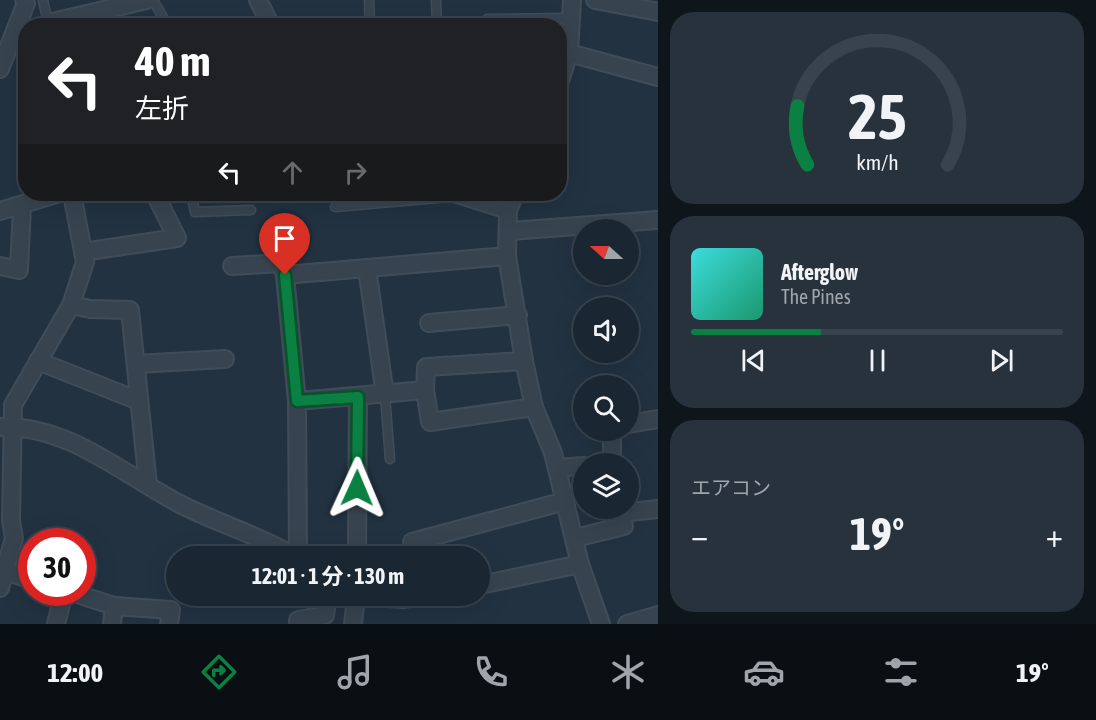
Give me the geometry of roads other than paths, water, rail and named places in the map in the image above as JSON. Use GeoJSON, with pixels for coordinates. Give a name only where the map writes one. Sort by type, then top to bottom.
{"type":"FeatureCollection","features":[{"type":"Feature","properties":{"kind":"street"},"geometry":{"type":"LineString","coordinates":[[20,18],[26,3],[24,0]]}},
{"type":"Feature","properties":{"kind":"street"},"geometry":{"type":"LineString","coordinates":[[103,18],[147,0]]}},
{"type":"Feature","properties":{"kind":"street"},"geometry":{"type":"LineString","coordinates":[[258,0],[268,18]]}},
{"type":"Feature","properties":{"kind":"street"},"geometry":{"type":"LineString","coordinates":[[567,37],[572,0]]}},
{"type":"Feature","properties":{"kind":"street"},"geometry":{"type":"LineString","coordinates":[[595,0],[658,12]]}},
{"type":"Feature","properties":{"kind":"street"},"geometry":{"type":"LineString","coordinates":[[0,69],[18,23]]}},
{"type":"Feature","properties":{"kind":"street"},"geometry":{"type":"LineString","coordinates":[[567,53],[658,77]]}},
{"type":"Feature","properties":{"kind":"street"},"geometry":{"type":"LineString","coordinates":[[0,211],[37,201]]}},
{"type":"Feature","properties":{"kind":"street"},"geometry":{"type":"LineString","coordinates":[[0,588],[14,538],[11,521],[7,427],[13,405],[71,305],[85,262],[73,201]]}},
{"type":"Feature","properties":{"kind":"street"},"geometry":{"type":"LineString","coordinates":[[83,252],[177,238],[158,201]]}},
{"type":"Feature","properties":{"kind":"street"},"geometry":{"type":"LineString","coordinates":[[479,201],[508,210]]}},
{"type":"Feature","properties":{"kind":"street"},"geometry":{"type":"LineString","coordinates":[[512,201],[508,210],[510,231],[507,256],[524,361],[534,407],[557,468],[580,564],[601,624]]}},
{"type":"Feature","properties":{"kind":"street"},"geometry":{"type":"LineString","coordinates":[[0,266],[19,270],[22,206]]}},
{"type":"Feature","properties":{"kind":"street"},"geometry":{"type":"LineString","coordinates":[[510,231],[658,220]]}},
{"type":"Feature","properties":{"kind":"street"},"geometry":{"type":"LineString","coordinates":[[285,275],[507,256]]}},
{"type":"Feature","properties":{"kind":"street"},"geometry":{"type":"LineString","coordinates":[[232,266],[281,263],[285,275],[297,401],[296,546]]}},
{"type":"Feature","properties":{"kind":"street"},"geometry":{"type":"LineString","coordinates":[[367,268],[385,395]]}},
{"type":"Feature","properties":{"kind":"street"},"geometry":{"type":"LineString","coordinates":[[71,305],[90,309],[130,310],[148,485]]}},
{"type":"Feature","properties":{"kind":"street"},"geometry":{"type":"LineString","coordinates":[[429,323],[518,315]]}},
{"type":"Feature","properties":{"kind":"street"},"geometry":{"type":"LineString","coordinates":[[136,364],[225,359]]}},
{"type":"Feature","properties":{"kind":"street"},"geometry":{"type":"LineString","coordinates":[[38,361],[140,401]]}},
{"type":"Feature","properties":{"kind":"street"},"geometry":{"type":"LineString","coordinates":[[524,361],[426,367],[425,390],[430,422],[534,407]]}},
{"type":"Feature","properties":{"kind":"street"},"geometry":{"type":"LineString","coordinates":[[297,401],[425,390]]}},
{"type":"Feature","properties":{"kind":"street"},"geometry":{"type":"LineString","coordinates":[[357,546],[358,397]]}},
{"type":"Feature","properties":{"kind":"street"},"geometry":{"type":"LineString","coordinates":[[639,422],[658,419]]}},
{"type":"Feature","properties":{"kind":"street"},"geometry":{"type":"LineString","coordinates":[[7,427],[71,442],[180,504],[274,546]]}},
{"type":"Feature","properties":{"kind":"street"},"geometry":{"type":"LineString","coordinates":[[557,468],[573,467]]}},
{"type":"Feature","properties":{"kind":"street"},"geometry":{"type":"LineString","coordinates":[[413,546],[412,542],[565,501]]}},
{"type":"Feature","properties":{"kind":"street"},"geometry":{"type":"LineString","coordinates":[[575,538],[624,526],[621,513],[658,509]]}},
{"type":"Feature","properties":{"kind":"street"},"geometry":{"type":"LineString","coordinates":[[490,583],[580,564]]}},
{"type":"Feature","properties":{"kind":"street"},"geometry":{"type":"LineString","coordinates":[[5,571],[18,575]]}},
{"type":"Feature","properties":{"kind":"street"},"geometry":{"type":"LineString","coordinates":[[96,600],[114,606],[171,610],[169,624]]}},
{"type":"Feature","properties":{"kind":"street"},"geometry":{"type":"LineString","coordinates":[[56,624],[60,606]]}},
{"type":"Feature","properties":{"kind":"street"},"geometry":{"type":"LineString","coordinates":[[112,624],[114,606]]}},
{"type":"Feature","properties":{"kind":"street"},"geometry":{"type":"LineString","coordinates":[[298,624],[298,620],[325,615],[326,606]]}},
{"type":"Feature","properties":{"kind":"street"},"geometry":{"type":"LineString","coordinates":[[353,624],[355,606]]}},
{"type":"Feature","properties":{"kind":"street"},"geometry":{"type":"LineString","coordinates":[[627,624],[658,615]]}},
{"type":"Feature","properties":{"kind":"lane"},"geometry":{"type":"LineString","coordinates":[[43,0],[47,18]]}},
{"type":"Feature","properties":{"kind":"lane"},"geometry":{"type":"LineString","coordinates":[[153,0],[163,18]]}},
{"type":"Feature","properties":{"kind":"lane"},"geometry":{"type":"LineString","coordinates":[[369,0],[370,18]]}},
{"type":"Feature","properties":{"kind":"lane"},"geometry":{"type":"LineString","coordinates":[[436,0],[437,18]]}},
{"type":"Feature","properties":{"kind":"lane"},"geometry":{"type":"LineString","coordinates":[[567,18],[571,18]]}},
{"type":"Feature","properties":{"kind":"lane"},"geometry":{"type":"LineString","coordinates":[[193,201],[195,212],[251,210]]}},
{"type":"Feature","properties":{"kind":"lane"},"geometry":{"type":"LineString","coordinates":[[335,207],[397,201]]}},
{"type":"Feature","properties":{"kind":"lane"},"geometry":{"type":"LineString","coordinates":[[385,395],[390,459]]}}]}
